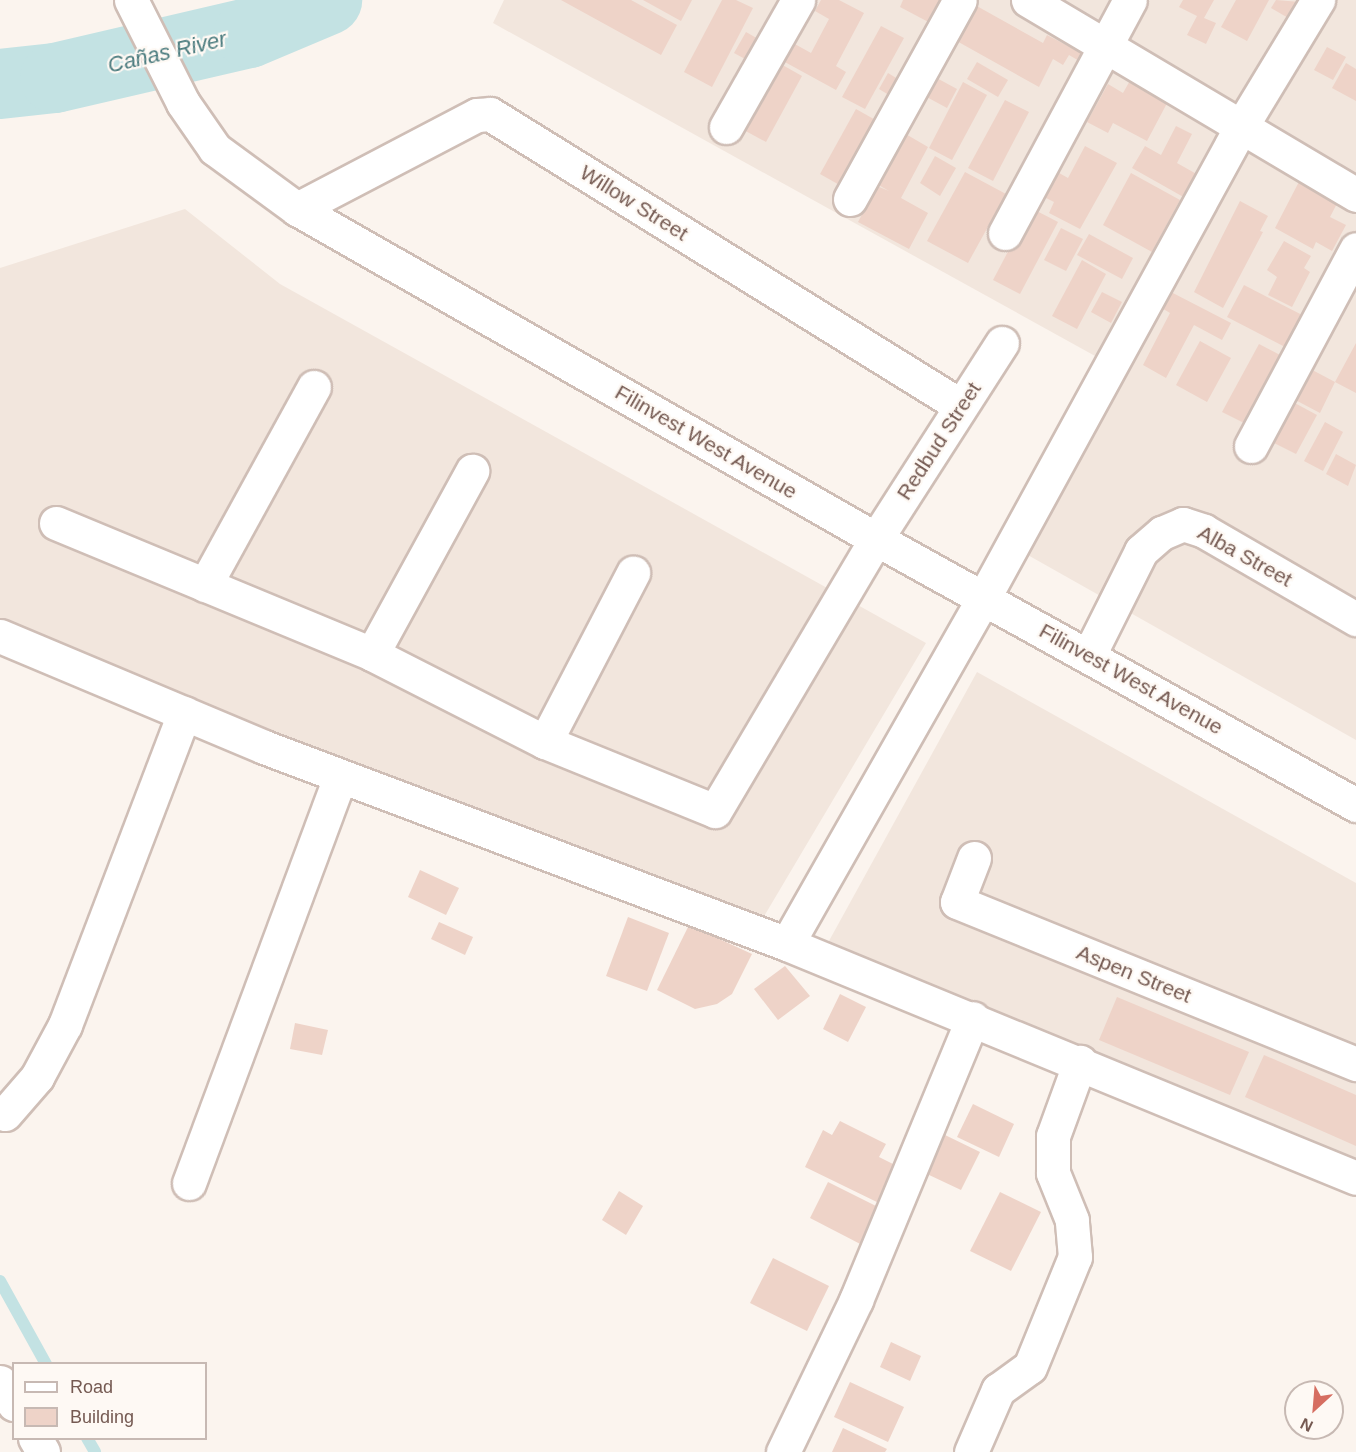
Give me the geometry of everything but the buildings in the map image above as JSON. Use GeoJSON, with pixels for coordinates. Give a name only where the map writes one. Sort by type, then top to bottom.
{"type":"FeatureCollection","features":[{"type":"Feature","properties":{"kind":"street","name":"Filinvest West Avenue"},"geometry":{"type":"LineString","coordinates":[[131,0],[183,104],[215,149],[297,209],[982,599],[1089,655],[1356,805]]}},
{"type":"Feature","properties":{"kind":"street"},"geometry":{"type":"LineString","coordinates":[[850,199],[960,0]]}},
{"type":"Feature","properties":{"kind":"street"},"geometry":{"type":"LineString","coordinates":[[1028,0],[1356,195]]}},
{"type":"Feature","properties":{"kind":"street"},"geometry":{"type":"LineString","coordinates":[[1005,233],[1103,45],[1130,0]]}},
{"type":"Feature","properties":{"kind":"street"},"geometry":{"type":"LineString","coordinates":[[787,944],[982,599],[1241,127],[1318,0]]}},
{"type":"Feature","properties":{"kind":"street"},"geometry":{"type":"LineString","coordinates":[[726,127],[790,3]]}},
{"type":"Feature","properties":{"kind":"street","name":"Willow Street"},"geometry":{"type":"LineString","coordinates":[[297,209],[477,115],[490,114],[961,406]]}},
{"type":"Feature","properties":{"kind":"street"},"geometry":{"type":"LineString","coordinates":[[1251,446],[1356,249]]}},
{"type":"Feature","properties":{"kind":"street","name":"Redbud Street"},"geometry":{"type":"LineString","coordinates":[[545,742],[715,811],[876,539],[1002,342]]}},
{"type":"Feature","properties":{"kind":"street"},"geometry":{"type":"LineString","coordinates":[[205,585],[314,387]]}},
{"type":"Feature","properties":{"kind":"street"},"geometry":{"type":"LineString","coordinates":[[372,654],[472,471]]}},
{"type":"Feature","properties":{"kind":"street"},"geometry":{"type":"LineString","coordinates":[[56,523],[372,654],[545,742],[633,573]]}},
{"type":"Feature","properties":{"kind":"street","name":"Alba Street"},"geometry":{"type":"LineString","coordinates":[[1089,655],[1141,551],[1162,533],[1183,524],[1204,531],[1356,619]]}},
{"type":"Feature","properties":{"kind":"street"},"geometry":{"type":"LineString","coordinates":[[0,636],[340,776],[787,944],[973,1018],[1356,1178]]}},
{"type":"Feature","properties":{"kind":"street"},"geometry":{"type":"LineString","coordinates":[[5,1114],[37,1077],[65,1025],[184,713]]}},
{"type":"Feature","properties":{"kind":"street"},"geometry":{"type":"LineString","coordinates":[[189,1183],[340,776]]}},
{"type":"Feature","properties":{"kind":"street","name":"Aspen Street"},"geometry":{"type":"LineString","coordinates":[[974,858],[957,902],[1356,1064]]}},
{"type":"Feature","properties":{"kind":"street"},"geometry":{"type":"LineString","coordinates":[[783,1452],[866,1278],[973,1018]]}},
{"type":"Feature","properties":{"kind":"street"},"geometry":{"type":"LineString","coordinates":[[971,1452],[998,1390],[1030,1367],[1075,1257],[1072,1220],[1053,1173],[1053,1136],[1080,1062]]}},
{"type":"Feature","properties":{"kind":"street"},"geometry":{"type":"LineString","coordinates":[[0,1382],[12,1401]]}},
{"type":"Feature","properties":{"kind":"shaded area"},"geometry":{"type":"Polygon","coordinates":[[[504,0],[1356,0],[1356,740],[1026,554],[1124,372],[493,23],[504,0]]]}},
{"type":"Feature","properties":{"kind":"shaded area"},"geometry":{"type":"Polygon","coordinates":[[[185,209],[280,284],[926,643],[756,930],[0,623],[0,268],[185,209]]]}},
{"type":"Feature","properties":{"kind":"shaded area"},"geometry":{"type":"Polygon","coordinates":[[[977,672],[1356,883],[1356,1165],[824,950],[977,672]]]}},
{"type":"Feature","properties":{"kind":"waterway","name":"Cañas River"},"geometry":{"type":"LineString","coordinates":[[0,84],[55,78],[249,33],[327,0]]}},
{"type":"Feature","properties":{"kind":"waterway"},"geometry":{"type":"LineString","coordinates":[[0,1281],[45,1362]]}},
{"type":"Feature","properties":{"kind":"waterway"},"geometry":{"type":"LineString","coordinates":[[88,1440],[95,1452]]}}]}
